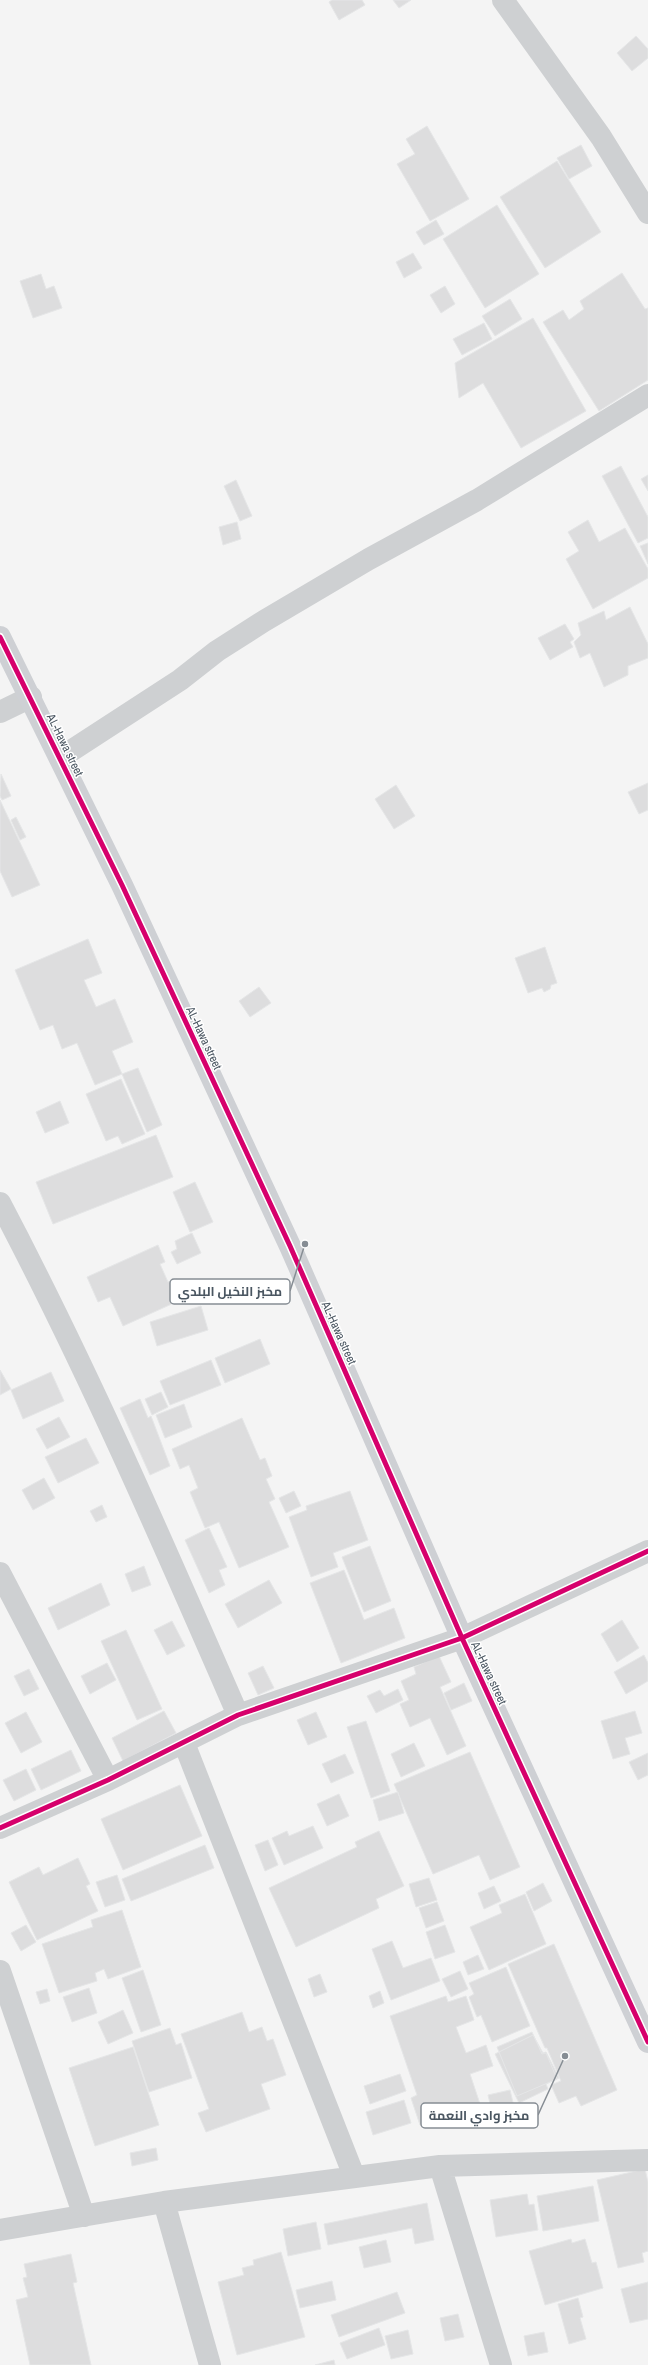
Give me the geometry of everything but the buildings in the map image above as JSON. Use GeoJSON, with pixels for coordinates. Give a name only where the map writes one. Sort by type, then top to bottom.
{"type":"FeatureCollection","features":[{"type":"Feature","properties":{"kind":"street"},"geometry":{"type":"LineString","coordinates":[[503,0],[601,138],[648,213]]}},
{"type":"Feature","properties":{"kind":"street"},"geometry":{"type":"LineString","coordinates":[[60,758],[180,680],[217,651],[264,621],[369,559],[477,500],[648,395]]}},
{"type":"Feature","properties":{"kind":"street","name":"AL-Hawa street"},"geometry":{"type":"LineString","coordinates":[[0,637],[31,697],[122,885],[290,1246],[462,1638],[648,2042]]}},
{"type":"Feature","properties":{"kind":"street"},"geometry":{"type":"LineString","coordinates":[[0,712],[31,697]]}},
{"type":"Feature","properties":{"kind":"street"},"geometry":{"type":"LineString","coordinates":[[0,1203],[38,1276],[140,1493],[238,1715]]}},
{"type":"Feature","properties":{"kind":"street"},"geometry":{"type":"LineString","coordinates":[[0,1828],[108,1780],[238,1715],[462,1638],[648,1551]]}},
{"type":"Feature","properties":{"kind":"street"},"geometry":{"type":"LineString","coordinates":[[0,1573],[108,1780]]}},
{"type":"Feature","properties":{"kind":"street"},"geometry":{"type":"LineString","coordinates":[[184,1743],[354,2176]]}},
{"type":"Feature","properties":{"kind":"street"},"geometry":{"type":"LineString","coordinates":[[0,1971],[84,2216]]}},
{"type":"Feature","properties":{"kind":"street"},"geometry":{"type":"LineString","coordinates":[[0,2230],[164,2202],[354,2176],[440,2166],[648,2160]]}},
{"type":"Feature","properties":{"kind":"street"},"geometry":{"type":"LineString","coordinates":[[440,2166],[501,2365]]}},
{"type":"Feature","properties":{"kind":"street"},"geometry":{"type":"LineString","coordinates":[[164,2202],[210,2365]]}},
{"type":"Feature","properties":{"kind":"cycle path"},"geometry":{"type":"LineString","coordinates":[[0,637],[122,885],[290,1246],[462,1638],[648,2042]]}},
{"type":"Feature","properties":{"kind":"cycle path"},"geometry":{"type":"LineString","coordinates":[[0,1828],[108,1780],[238,1715],[462,1638],[648,1551]]}},
{"type":"Feature","properties":{"kind":"place","name":"مخبز النخيل البلدي"},"geometry":{"type":"Point","coordinates":[305,1244]}},
{"type":"Feature","properties":{"kind":"place","name":"مخبز وادي النعمة"},"geometry":{"type":"Point","coordinates":[565,2056]}}]}
